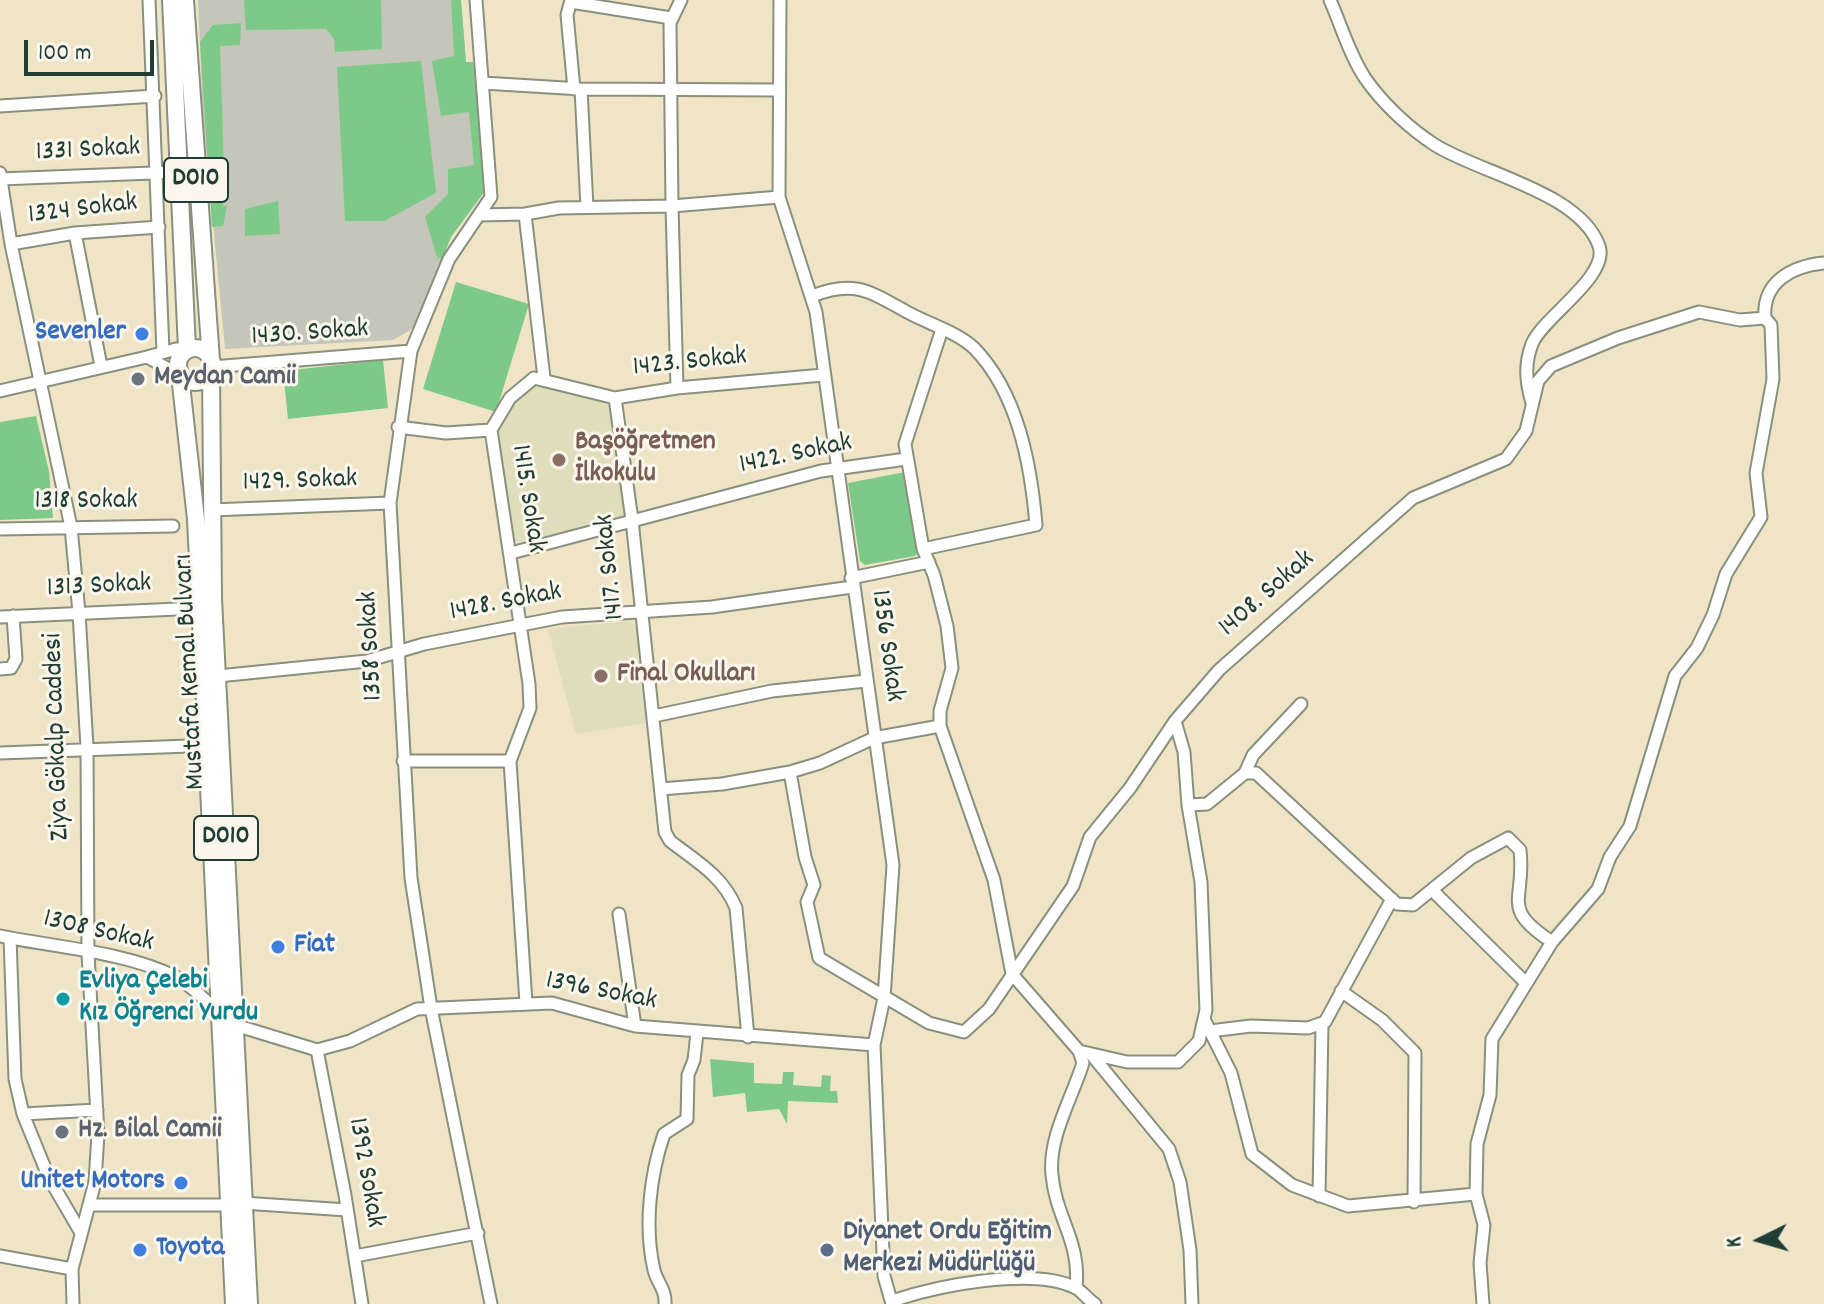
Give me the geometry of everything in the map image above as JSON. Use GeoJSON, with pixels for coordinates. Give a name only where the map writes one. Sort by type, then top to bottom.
{"type":"FeatureCollection","features":[{"type":"Feature","properties":{"kind":"highway","name":"D010"},"geometry":{"type":"LineString","coordinates":[[171,0],[187,349]]}},
{"type":"Feature","properties":{"kind":"highway","name":"D010"},"geometry":{"type":"LineString","coordinates":[[185,0],[211,366]]}},
{"type":"Feature","properties":{"kind":"highway"},"geometry":{"type":"LineString","coordinates":[[187,349],[201,349],[211,366],[199,382],[189,381],[180,375],[177,362],[187,349]]}},
{"type":"Feature","properties":{"kind":"highway","name":"Mustafa Kemal Bulvarı"},"geometry":{"type":"LineString","coordinates":[[211,366],[211,510],[235,1025],[234,1304]]}},
{"type":"Feature","properties":{"kind":"highway","name":"Mustafa Kemal Bulvarı"},"geometry":{"type":"LineString","coordinates":[[180,375],[196,519],[220,1012],[236,1204],[249,1304]]}},
{"type":"Feature","properties":{"kind":"street"},"geometry":{"type":"LineString","coordinates":[[149,0],[163,352]]}},
{"type":"Feature","properties":{"kind":"street","name":"1358 Sokak"},"geometry":{"type":"LineString","coordinates":[[476,0],[491,197],[449,259],[411,351],[398,427],[390,503],[411,878],[431,1008],[491,1304]]}},
{"type":"Feature","properties":{"kind":"street"},"geometry":{"type":"LineString","coordinates":[[677,388],[670,90],[671,18],[681,0]]}},
{"type":"Feature","properties":{"kind":"street","name":"1356 Sokak"},"geometry":{"type":"LineString","coordinates":[[780,0],[777,90],[779,197],[812,296],[893,865],[884,998],[874,1045],[884,1276],[892,1302]]}},
{"type":"Feature","properties":{"kind":"street"},"geometry":{"type":"LineString","coordinates":[[1330,0],[1364,77],[1405,122],[1436,146],[1564,207],[1598,244],[1601,254],[1594,270],[1533,341],[1525,377],[1532,404]]}},
{"type":"Feature","properties":{"kind":"street"},"geometry":{"type":"LineString","coordinates":[[587,207],[578,89],[567,15],[571,1],[671,18]]}},
{"type":"Feature","properties":{"kind":"street"},"geometry":{"type":"LineString","coordinates":[[483,83],[578,89],[777,90]]}},
{"type":"Feature","properties":{"kind":"street"},"geometry":{"type":"LineString","coordinates":[[0,106],[155,96]]}},
{"type":"Feature","properties":{"kind":"street","name":"1331 Sokak"},"geometry":{"type":"LineString","coordinates":[[0,179],[178,172]]}},
{"type":"Feature","properties":{"kind":"street","name":"Ziya Gökalp Caddesi"},"geometry":{"type":"LineString","coordinates":[[0,173],[11,244],[71,527],[79,613],[87,747],[88,953],[97,1110],[95,1182],[72,1269],[73,1304]]}},
{"type":"Feature","properties":{"kind":"street"},"geometry":{"type":"LineString","coordinates":[[479,215],[525,214],[587,207],[672,206],[779,197]]}},
{"type":"Feature","properties":{"kind":"street"},"geometry":{"type":"LineString","coordinates":[[398,427],[446,433],[491,430],[525,383],[544,378],[525,214]]}},
{"type":"Feature","properties":{"kind":"street","name":"1324 Sokak"},"geometry":{"type":"LineString","coordinates":[[11,244],[75,233],[159,227]]}},
{"type":"Feature","properties":{"kind":"street"},"geometry":{"type":"LineString","coordinates":[[75,233],[101,366]]}},
{"type":"Feature","properties":{"kind":"street"},"geometry":{"type":"LineString","coordinates":[[1483,1304],[1480,1263],[1484,1225],[1476,1194],[1477,1144],[1490,1095],[1492,1039],[1552,942],[1598,889],[1610,857],[1630,826],[1675,676],[1697,648],[1713,615],[1726,574],[1761,517],[1756,473],[1773,379],[1771,325],[1765,318],[1764,306],[1773,283],[1789,272],[1824,263]]}},
{"type":"Feature","properties":{"kind":"street"},"geometry":{"type":"LineString","coordinates":[[812,296],[844,286],[861,288],[942,329],[972,346],[994,374],[1013,408],[1036,525],[923,549]]}},
{"type":"Feature","properties":{"kind":"street","name":"1408. Sokak"},"geometry":{"type":"LineString","coordinates":[[790,772],[809,877],[814,885],[807,902],[819,958],[929,1023],[964,1032],[989,1009],[1073,886],[1090,837],[1130,788],[1175,721],[1219,670],[1413,498],[1506,459],[1526,431],[1538,381],[1551,366],[1618,338],[1699,312],[1740,320],[1765,318]]}},
{"type":"Feature","properties":{"kind":"street"},"geometry":{"type":"LineString","coordinates":[[942,329],[909,429],[906,459],[923,549],[947,626],[952,668],[940,711],[940,726],[994,880],[1012,974],[1169,1149],[1180,1182],[1192,1304]]}},
{"type":"Feature","properties":{"kind":"street"},"geometry":{"type":"LineString","coordinates":[[0,391],[187,349]]}},
{"type":"Feature","properties":{"kind":"street","name":"1430. Sokak"},"geometry":{"type":"LineString","coordinates":[[211,366],[411,351]]}},
{"type":"Feature","properties":{"kind":"street"},"geometry":{"type":"LineString","coordinates":[[147,357],[180,375]]}},
{"type":"Feature","properties":{"kind":"street","name":"1423. Sokak"},"geometry":{"type":"LineString","coordinates":[[544,378],[615,398],[677,388],[823,375]]}},
{"type":"Feature","properties":{"kind":"street","name":"1417. Sokak"},"geometry":{"type":"LineString","coordinates":[[615,398],[632,520],[665,832],[670,841],[721,880],[736,908],[748,1037]]}},
{"type":"Feature","properties":{"kind":"street","name":"1415. Sokak"},"geometry":{"type":"LineString","coordinates":[[491,430],[511,553],[530,708],[510,761]]}},
{"type":"Feature","properties":{"kind":"street","name":"1422. Sokak"},"geometry":{"type":"LineString","coordinates":[[511,553],[835,470],[906,459]]}},
{"type":"Feature","properties":{"kind":"street","name":"1429. Sokak"},"geometry":{"type":"LineString","coordinates":[[211,510],[390,503]]}},
{"type":"Feature","properties":{"kind":"street","name":"1318 Sokak"},"geometry":{"type":"LineString","coordinates":[[0,529],[173,526]]}},
{"type":"Feature","properties":{"kind":"street","name":"1428. Sokak"},"geometry":{"type":"LineString","coordinates":[[218,676],[303,669],[397,654],[424,644],[519,624],[601,612],[712,607],[852,582],[929,562]]}},
{"type":"Feature","properties":{"kind":"street","name":"1313 Sokak"},"geometry":{"type":"LineString","coordinates":[[0,617],[200,608]]}},
{"type":"Feature","properties":{"kind":"street"},"geometry":{"type":"LineString","coordinates":[[0,669],[11,668],[16,659],[13,616]]}},
{"type":"Feature","properties":{"kind":"street"},"geometry":{"type":"LineString","coordinates":[[654,716],[772,691],[866,681]]}},
{"type":"Feature","properties":{"kind":"street"},"geometry":{"type":"LineString","coordinates":[[1188,805],[1207,804],[1245,773],[1253,755],[1301,704]]}},
{"type":"Feature","properties":{"kind":"street"},"geometry":{"type":"LineString","coordinates":[[1175,721],[1184,752],[1188,805],[1201,882],[1208,1026],[1231,1073],[1252,1154],[1292,1185],[1348,1206],[1476,1194]]}},
{"type":"Feature","properties":{"kind":"street"},"geometry":{"type":"LineString","coordinates":[[661,789],[722,784],[790,772],[820,763],[874,738],[940,726]]}},
{"type":"Feature","properties":{"kind":"street"},"geometry":{"type":"LineString","coordinates":[[0,753],[87,747],[121,751],[189,746]]}},
{"type":"Feature","properties":{"kind":"street"},"geometry":{"type":"LineString","coordinates":[[403,761],[510,761],[526,1003]]}},
{"type":"Feature","properties":{"kind":"street"},"geometry":{"type":"LineString","coordinates":[[1245,773],[1264,777],[1397,904],[1413,905],[1471,858],[1508,838],[1520,850],[1520,915],[1526,925],[1552,942]]}},
{"type":"Feature","properties":{"kind":"street"},"geometry":{"type":"LineString","coordinates":[[1432,890],[1526,983]]}},
{"type":"Feature","properties":{"kind":"street"},"geometry":{"type":"LineString","coordinates":[[1319,1196],[1322,1024],[1392,899]]}},
{"type":"Feature","properties":{"kind":"street"},"geometry":{"type":"LineString","coordinates":[[619,914],[635,1026]]}},
{"type":"Feature","properties":{"kind":"street"},"geometry":{"type":"LineString","coordinates":[[5,937],[5,1010],[23,1114],[49,1178],[81,1233]]}},
{"type":"Feature","properties":{"kind":"street","name":"1308 Sokak"},"geometry":{"type":"LineString","coordinates":[[5,937],[140,964],[179,978],[201,1000],[220,1012]]}},
{"type":"Feature","properties":{"kind":"street"},"geometry":{"type":"LineString","coordinates":[[1341,991],[1382,1020],[1415,1053],[1414,1202]]}},
{"type":"Feature","properties":{"kind":"street","name":"1396 Sokak"},"geometry":{"type":"LineString","coordinates":[[317,1050],[350,1041],[417,1009],[526,1003],[552,1003],[635,1026],[874,1045]]}},
{"type":"Feature","properties":{"kind":"street"},"geometry":{"type":"LineString","coordinates":[[1208,1026],[1308,1028],[1322,1024]]}},
{"type":"Feature","properties":{"kind":"street"},"geometry":{"type":"LineString","coordinates":[[235,1025],[317,1050]]}},
{"type":"Feature","properties":{"kind":"street"},"geometry":{"type":"LineString","coordinates":[[1085,1052],[1127,1062],[1178,1062],[1199,1041],[1208,1026]]}},
{"type":"Feature","properties":{"kind":"street"},"geometry":{"type":"LineString","coordinates":[[665,1304],[666,1291],[654,1272],[652,1178],[664,1134],[687,1119],[688,1075],[694,1060],[697,1033]]}},
{"type":"Feature","properties":{"kind":"street","name":"1392 Sokak"},"geometry":{"type":"LineString","coordinates":[[317,1050],[362,1304]]}},
{"type":"Feature","properties":{"kind":"street"},"geometry":{"type":"LineString","coordinates":[[1076,1288],[1078,1258],[1057,1204],[1051,1173],[1053,1149],[1085,1052]]}},
{"type":"Feature","properties":{"kind":"street"},"geometry":{"type":"LineString","coordinates":[[23,1114],[97,1110]]}},
{"type":"Feature","properties":{"kind":"street"},"geometry":{"type":"LineString","coordinates":[[89,1205],[236,1204],[347,1210]]}},
{"type":"Feature","properties":{"kind":"street"},"geometry":{"type":"LineString","coordinates":[[355,1256],[478,1233]]}},
{"type":"Feature","properties":{"kind":"street"},"geometry":{"type":"LineString","coordinates":[[0,1256],[72,1269]]}},
{"type":"Feature","properties":{"kind":"street"},"geometry":{"type":"LineString","coordinates":[[892,1302],[949,1285],[1033,1280],[1076,1288],[1095,1304]]}},
{"type":"Feature","properties":{"kind":"shaded area"},"geometry":{"type":"Polygon","coordinates":[[[198,0],[461,0],[466,62],[473,62],[485,191],[451,237],[417,323],[409,331],[393,340],[225,349],[203,118],[198,0]]]}},
{"type":"Feature","properties":{"kind":"shaded area","name":"Başöğretmen İlkokulu"},"geometry":{"type":"Polygon","coordinates":[[[532,383],[607,401],[626,515],[523,542],[513,541],[495,430],[513,400],[532,383]]]}},
{"type":"Feature","properties":{"kind":"shaded area","name":"Final Okulları"},"geometry":{"type":"Polygon","coordinates":[[[628,621],[636,626],[646,723],[576,734],[548,629],[628,621]]]}},
{"type":"Feature","properties":{"kind":"green space"},"geometry":{"type":"Polygon","coordinates":[[[244,0],[381,0],[382,49],[335,52],[334,39],[326,29],[246,30],[244,0]]]}},
{"type":"Feature","properties":{"kind":"green space"},"geometry":{"type":"Polygon","coordinates":[[[451,0],[461,0],[466,62],[473,62],[485,191],[451,237],[442,259],[437,257],[425,217],[448,194],[448,169],[474,165],[469,112],[441,116],[432,61],[454,56],[451,0]]]}},
{"type":"Feature","properties":{"kind":"green space"},"geometry":{"type":"Polygon","coordinates":[[[241,23],[240,45],[220,46],[224,174],[221,175],[223,206],[227,206],[223,226],[212,227],[200,42],[213,25],[241,23]]]}},
{"type":"Feature","properties":{"kind":"green space"},"geometry":{"type":"Polygon","coordinates":[[[421,61],[436,193],[384,221],[345,221],[337,67],[421,61]]]}},
{"type":"Feature","properties":{"kind":"green space"},"geometry":{"type":"Polygon","coordinates":[[[278,201],[280,234],[245,236],[245,209],[278,201]]]}},
{"type":"Feature","properties":{"kind":"green space"},"geometry":{"type":"Polygon","coordinates":[[[456,282],[529,304],[496,412],[423,389],[456,282]]]}},
{"type":"Feature","properties":{"kind":"green space"},"geometry":{"type":"Polygon","coordinates":[[[383,360],[388,408],[288,419],[283,371],[383,360]]]}},
{"type":"Feature","properties":{"kind":"green space"},"geometry":{"type":"Polygon","coordinates":[[[36,416],[49,471],[53,518],[0,520],[0,422],[36,416]]]}},
{"type":"Feature","properties":{"kind":"green space"},"geometry":{"type":"Polygon","coordinates":[[[905,472],[919,550],[915,556],[865,565],[860,561],[848,483],[905,472]]]}},
{"type":"Feature","properties":{"kind":"green space"},"geometry":{"type":"Polygon","coordinates":[[[710,1059],[754,1063],[754,1083],[782,1084],[783,1072],[794,1072],[793,1085],[821,1087],[822,1075],[831,1076],[830,1091],[837,1091],[838,1103],[788,1101],[787,1124],[779,1109],[747,1112],[745,1093],[713,1097],[710,1059]]]}},
{"type":"Feature","properties":{"kind":"place","name":"Sevenler"},"geometry":{"type":"Point","coordinates":[142,334]}},
{"type":"Feature","properties":{"kind":"place","name":"Meydan Camii"},"geometry":{"type":"Point","coordinates":[138,379]}},
{"type":"Feature","properties":{"kind":"place","name":"Başöğretmen İlkokulu"},"geometry":{"type":"Point","coordinates":[559,460]}},
{"type":"Feature","properties":{"kind":"place","name":"Final Okulları"},"geometry":{"type":"Point","coordinates":[601,676]}},
{"type":"Feature","properties":{"kind":"place","name":"Fiat"},"geometry":{"type":"Point","coordinates":[278,947]}},
{"type":"Feature","properties":{"kind":"place","name":"Evliya Çelebi Kız Öğrenci Yurdu"},"geometry":{"type":"Point","coordinates":[63,999]}},
{"type":"Feature","properties":{"kind":"place","name":"Hz. Bilal Camii"},"geometry":{"type":"Point","coordinates":[62,1132]}},
{"type":"Feature","properties":{"kind":"place","name":"Unitet Motors"},"geometry":{"type":"Point","coordinates":[181,1183]}},
{"type":"Feature","properties":{"kind":"place","name":"Toyota"},"geometry":{"type":"Point","coordinates":[140,1250]}},
{"type":"Feature","properties":{"kind":"place","name":"Diyanet Ordu Eğitim Merkezi Müdürlüğü"},"geometry":{"type":"Point","coordinates":[827,1250]}}]}
